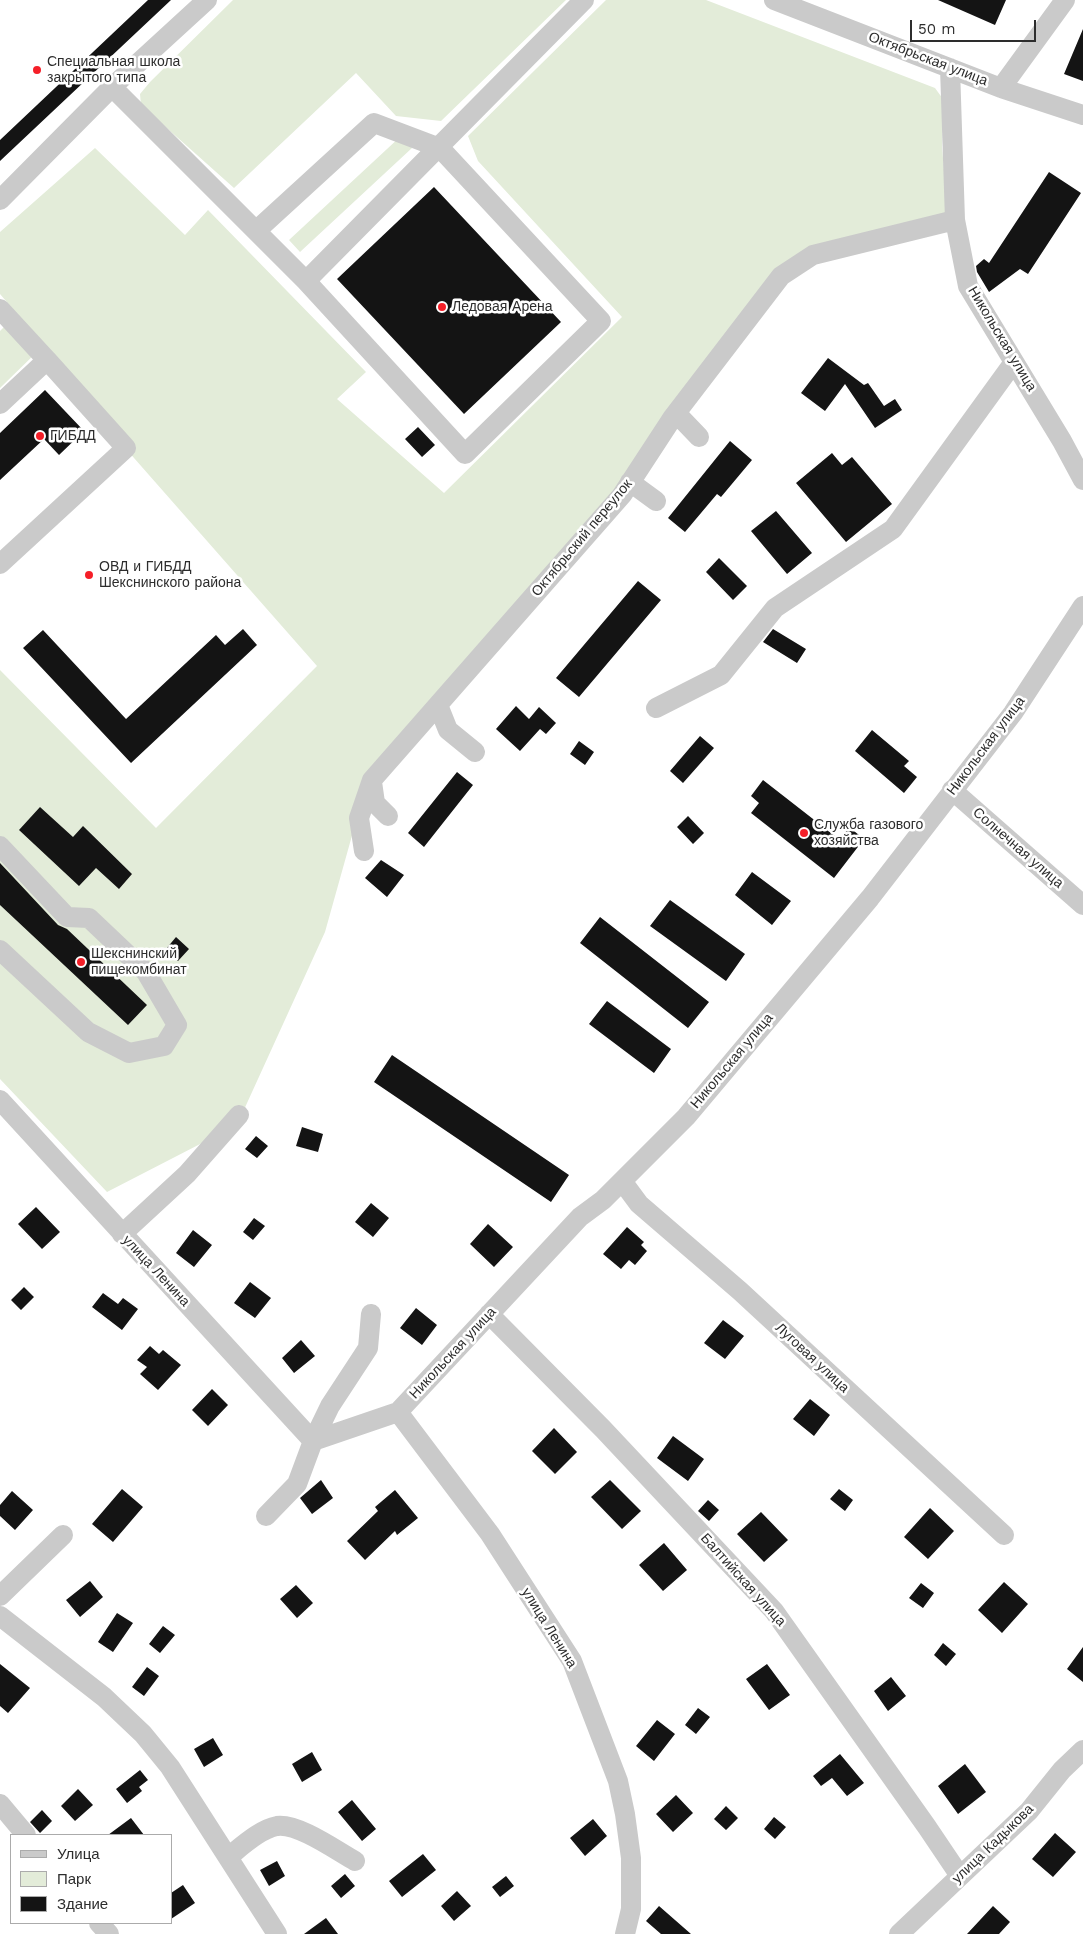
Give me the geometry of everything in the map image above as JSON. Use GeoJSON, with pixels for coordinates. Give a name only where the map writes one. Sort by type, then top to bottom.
{"type":"FeatureCollection","features":[{"type":"Feature","properties":{"kind":"street"},"geometry":{"type":"LineString","coordinates":[[0,200],[112,87],[207,0]]}},
{"type":"Feature","properties":{"kind":"street"},"geometry":{"type":"LineString","coordinates":[[306,281],[440,148],[584,0]]}},
{"type":"Feature","properties":{"kind":"street"},"geometry":{"type":"LineString","coordinates":[[1001,88],[1065,0]]}},
{"type":"Feature","properties":{"kind":"street","name":"Октябрьская улица"},"geometry":{"type":"LineString","coordinates":[[784,2],[1001,88],[1083,115]]}},
{"type":"Feature","properties":{"kind":"street","name":"Никольская улица"},"geometry":{"type":"LineString","coordinates":[[950,68],[955,220],[968,286],[1062,441],[1083,480]]}},
{"type":"Feature","properties":{"kind":"street"},"geometry":{"type":"LineString","coordinates":[[112,87],[257,230],[465,454],[601,322],[440,148],[374,123],[257,230]]}},
{"type":"Feature","properties":{"kind":"street","name":"Октябрьский переулок"},"geometry":{"type":"LineString","coordinates":[[364,851],[359,818],[372,780],[622,494],[676,412],[781,276],[813,255],[955,220]]}},
{"type":"Feature","properties":{"kind":"street"},"geometry":{"type":"LineString","coordinates":[[0,309],[126,448],[0,564]]}},
{"type":"Feature","properties":{"kind":"street"},"geometry":{"type":"LineString","coordinates":[[0,404],[47,360]]}},
{"type":"Feature","properties":{"kind":"street"},"geometry":{"type":"LineString","coordinates":[[656,708],[721,675],[775,608],[893,529],[1014,362]]}},
{"type":"Feature","properties":{"kind":"street"},"geometry":{"type":"LineString","coordinates":[[676,412],[699,436]]}},
{"type":"Feature","properties":{"kind":"street"},"geometry":{"type":"LineString","coordinates":[[630,482],[656,501]]}},
{"type":"Feature","properties":{"kind":"street","name":"Никольская улица"},"geometry":{"type":"LineString","coordinates":[[313,1441],[398,1412],[580,1216],[603,1200],[686,1117],[870,898],[1013,713],[1083,606]]}},
{"type":"Feature","properties":{"kind":"street"},"geometry":{"type":"LineString","coordinates":[[438,705],[448,730],[474,752]]}},
{"type":"Feature","properties":{"kind":"street"},"geometry":{"type":"LineString","coordinates":[[372,780],[375,803],[388,816]]}},
{"type":"Feature","properties":{"kind":"street","name":"Солнечная улица"},"geometry":{"type":"LineString","coordinates":[[952,790],[1083,905]]}},
{"type":"Feature","properties":{"kind":"street"},"geometry":{"type":"LineString","coordinates":[[0,846],[68,917],[89,918],[146,972],[177,1025],[164,1046],[129,1053],[88,1032],[0,950]]}},
{"type":"Feature","properties":{"kind":"street","name":"улица Ленина"},"geometry":{"type":"LineString","coordinates":[[0,1100],[313,1441]]}},
{"type":"Feature","properties":{"kind":"street"},"geometry":{"type":"LineString","coordinates":[[122,1234],[187,1174],[239,1115]]}},
{"type":"Feature","properties":{"kind":"street","name":"Луговая улица"},"geometry":{"type":"LineString","coordinates":[[622,1181],[639,1204],[740,1291],[1004,1535]]}},
{"type":"Feature","properties":{"kind":"street"},"geometry":{"type":"LineString","coordinates":[[266,1516],[297,1484],[313,1441],[330,1406],[368,1348],[371,1314]]}},
{"type":"Feature","properties":{"kind":"street","name":"Балтийская улица"},"geometry":{"type":"LineString","coordinates":[[489,1314],[603,1429],[774,1610],[960,1876]]}},
{"type":"Feature","properties":{"kind":"street","name":"улица Ленина"},"geometry":{"type":"LineString","coordinates":[[398,1412],[490,1534],[572,1661],[618,1781],[625,1814],[631,1858],[631,1909],[625,1934]]}},
{"type":"Feature","properties":{"kind":"street"},"geometry":{"type":"LineString","coordinates":[[0,1596],[63,1535]]}},
{"type":"Feature","properties":{"kind":"street"},"geometry":{"type":"LineString","coordinates":[[3,1619],[104,1697],[143,1734],[170,1768],[277,1934]]}},
{"type":"Feature","properties":{"kind":"street","name":"улица Кадыкова"},"geometry":{"type":"LineString","coordinates":[[900,1934],[1029,1811],[1062,1770],[1083,1750]]}},
{"type":"Feature","properties":{"kind":"street"},"geometry":{"type":"LineString","coordinates":[[0,1804],[25,1834]]}},
{"type":"Feature","properties":{"kind":"street"},"geometry":{"type":"LineString","coordinates":[[228,1857],[254,1836],[278,1826],[307,1832],[355,1861]]}},
{"type":"Feature","properties":{"kind":"street"},"geometry":{"type":"LineString","coordinates":[[100,1924],[109,1934]]}},
{"type":"Feature","properties":{"kind":"green space"},"geometry":{"type":"Polygon","coordinates":[[[233,0],[566,0],[441,121],[396,116],[356,73],[234,188],[141,105],[140,94],[233,0]]]}},
{"type":"Feature","properties":{"kind":"green space"},"geometry":{"type":"Polygon","coordinates":[[[606,0],[706,0],[935,88],[943,99],[942,147],[948,214],[815,245],[601,509],[430,707],[359,818],[353,832],[325,932],[237,1125],[107,1192],[0,1079],[0,670],[156,828],[317,666],[39,350],[0,388],[0,331],[17,314],[0,294],[0,232],[95,148],[185,235],[208,210],[366,372],[337,399],[444,493],[622,317],[478,161],[468,136],[606,0]]]}},
{"type":"Feature","properties":{"kind":"green space"},"geometry":{"type":"Polygon","coordinates":[[[401,136],[412,148],[300,252],[289,240],[401,136]]]}},
{"type":"Feature","properties":{"kind":"building"},"geometry":{"type":"Polygon","coordinates":[[[148,0],[171,0],[0,161],[0,140],[148,0]]]}},
{"type":"Feature","properties":{"kind":"building"},"geometry":{"type":"Polygon","coordinates":[[[938,0],[1006,0],[995,25],[938,0]]]}},
{"type":"Feature","properties":{"kind":"building"},"geometry":{"type":"Polygon","coordinates":[[[1083,29],[1083,81],[1064,74],[1083,29]]]}},
{"type":"Feature","properties":{"kind":"building"},"geometry":{"type":"Polygon","coordinates":[[[1049,172],[1081,193],[1028,274],[1020,269],[989,292],[977,272],[976,266],[984,259],[989,263],[1049,172]]]}},
{"type":"Feature","properties":{"kind":"building","name":"Ледовая Арена"},"geometry":{"type":"Polygon","coordinates":[[[434,187],[561,322],[464,414],[337,279],[434,187]]]}},
{"type":"Feature","properties":{"kind":"building"},"geometry":{"type":"Polygon","coordinates":[[[828,358],[864,385],[868,383],[884,406],[895,399],[902,410],[875,428],[845,384],[825,411],[801,393],[828,358]]]}},
{"type":"Feature","properties":{"kind":"building","name":"ГИБДД"},"geometry":{"type":"Polygon","coordinates":[[[45,390],[84,431],[59,455],[44,439],[0,480],[0,433],[45,390]]]}},
{"type":"Feature","properties":{"kind":"building"},"geometry":{"type":"Polygon","coordinates":[[[418,427],[435,445],[422,457],[405,439],[418,427]]]}},
{"type":"Feature","properties":{"kind":"building"},"geometry":{"type":"Polygon","coordinates":[[[730,441],[752,460],[721,497],[717,494],[685,532],[668,518],[730,441]]]}},
{"type":"Feature","properties":{"kind":"building"},"geometry":{"type":"Polygon","coordinates":[[[832,453],[842,465],[852,457],[892,504],[846,542],[796,483],[832,453]]]}},
{"type":"Feature","properties":{"kind":"building"},"geometry":{"type":"Polygon","coordinates":[[[776,511],[812,553],[787,574],[751,531],[776,511]]]}},
{"type":"Feature","properties":{"kind":"building"},"geometry":{"type":"Polygon","coordinates":[[[719,558],[747,586],[733,600],[706,572],[719,558]]]}},
{"type":"Feature","properties":{"kind":"building"},"geometry":{"type":"Polygon","coordinates":[[[638,581],[661,600],[579,697],[556,678],[638,581]]]}},
{"type":"Feature","properties":{"kind":"building"},"geometry":{"type":"Polygon","coordinates":[[[243,629],[257,645],[131,763],[23,648],[43,630],[126,719],[216,635],[225,645],[243,629]]]}},
{"type":"Feature","properties":{"kind":"building"},"geometry":{"type":"Polygon","coordinates":[[[773,629],[806,649],[797,663],[763,642],[773,629]]]}},
{"type":"Feature","properties":{"kind":"building"},"geometry":{"type":"Polygon","coordinates":[[[516,706],[529,719],[539,707],[556,723],[546,734],[540,729],[520,751],[496,729],[516,706]]]}},
{"type":"Feature","properties":{"kind":"building"},"geometry":{"type":"Polygon","coordinates":[[[872,730],[909,761],[904,766],[917,777],[904,793],[855,751],[872,730]]]}},
{"type":"Feature","properties":{"kind":"building"},"geometry":{"type":"Polygon","coordinates":[[[700,736],[714,748],[683,783],[670,771],[700,736]]]}},
{"type":"Feature","properties":{"kind":"building"},"geometry":{"type":"Polygon","coordinates":[[[579,741],[594,752],[585,765],[570,754],[579,741]]]}},
{"type":"Feature","properties":{"kind":"building"},"geometry":{"type":"Polygon","coordinates":[[[457,772],[473,785],[424,847],[408,833],[457,772]]]}},
{"type":"Feature","properties":{"kind":"building","name":"Служба газового хозяйства"},"geometry":{"type":"Polygon","coordinates":[[[763,780],[840,840],[849,827],[864,839],[834,878],[751,813],[759,803],[751,796],[763,780]]]}},
{"type":"Feature","properties":{"kind":"building"},"geometry":{"type":"Polygon","coordinates":[[[40,807],[73,837],[83,826],[132,874],[119,889],[96,868],[79,886],[19,830],[40,807]]]}},
{"type":"Feature","properties":{"kind":"building"},"geometry":{"type":"Polygon","coordinates":[[[688,816],[704,833],[693,844],[677,827],[688,816]]]}},
{"type":"Feature","properties":{"kind":"building"},"geometry":{"type":"Polygon","coordinates":[[[381,860],[404,875],[387,897],[365,878],[381,860]]]}},
{"type":"Feature","properties":{"kind":"building","name":"Шекснинский пищекомбинат"},"geometry":{"type":"Polygon","coordinates":[[[0,863],[58,925],[67,929],[147,1005],[128,1025],[0,905],[0,863]]]}},
{"type":"Feature","properties":{"kind":"building"},"geometry":{"type":"Polygon","coordinates":[[[752,872],[791,901],[772,925],[735,895],[752,872]]]}},
{"type":"Feature","properties":{"kind":"building"},"geometry":{"type":"Polygon","coordinates":[[[670,900],[745,954],[726,981],[650,926],[670,900]]]}},
{"type":"Feature","properties":{"kind":"building"},"geometry":{"type":"Polygon","coordinates":[[[600,917],[709,1002],[688,1028],[580,943],[600,917]]]}},
{"type":"Feature","properties":{"kind":"building"},"geometry":{"type":"Polygon","coordinates":[[[176,937],[189,949],[178,961],[166,949],[176,937]]]}},
{"type":"Feature","properties":{"kind":"building"},"geometry":{"type":"Polygon","coordinates":[[[607,1001],[671,1049],[654,1073],[589,1024],[607,1001]]]}},
{"type":"Feature","properties":{"kind":"building"},"geometry":{"type":"Polygon","coordinates":[[[392,1055],[569,1175],[551,1202],[374,1082],[392,1055]]]}},
{"type":"Feature","properties":{"kind":"building"},"geometry":{"type":"Polygon","coordinates":[[[302,1127],[323,1134],[318,1152],[296,1146],[302,1127]]]}},
{"type":"Feature","properties":{"kind":"building"},"geometry":{"type":"Polygon","coordinates":[[[256,1136],[268,1146],[257,1158],[245,1149],[256,1136]]]}},
{"type":"Feature","properties":{"kind":"building"},"geometry":{"type":"Polygon","coordinates":[[[371,1203],[389,1218],[373,1237],[355,1222],[371,1203]]]}},
{"type":"Feature","properties":{"kind":"building"},"geometry":{"type":"Polygon","coordinates":[[[36,1207],[60,1232],[42,1249],[18,1224],[36,1207]]]}},
{"type":"Feature","properties":{"kind":"building"},"geometry":{"type":"Polygon","coordinates":[[[254,1218],[265,1226],[253,1240],[243,1232],[254,1218]]]}},
{"type":"Feature","properties":{"kind":"building"},"geometry":{"type":"Polygon","coordinates":[[[488,1224],[513,1247],[494,1267],[470,1244],[488,1224]]]}},
{"type":"Feature","properties":{"kind":"building"},"geometry":{"type":"Polygon","coordinates":[[[627,1227],[644,1242],[641,1245],[647,1251],[635,1265],[629,1260],[621,1269],[603,1254],[627,1227]]]}},
{"type":"Feature","properties":{"kind":"building"},"geometry":{"type":"Polygon","coordinates":[[[193,1230],[212,1245],[194,1267],[176,1253],[193,1230]]]}},
{"type":"Feature","properties":{"kind":"building"},"geometry":{"type":"Polygon","coordinates":[[[250,1282],[271,1298],[255,1318],[234,1303],[250,1282]]]}},
{"type":"Feature","properties":{"kind":"building"},"geometry":{"type":"Polygon","coordinates":[[[24,1287],[34,1297],[21,1310],[11,1300],[24,1287]]]}},
{"type":"Feature","properties":{"kind":"building"},"geometry":{"type":"Polygon","coordinates":[[[103,1293],[118,1304],[123,1298],[138,1309],[122,1330],[92,1307],[103,1293]]]}},
{"type":"Feature","properties":{"kind":"building"},"geometry":{"type":"Polygon","coordinates":[[[416,1308],[437,1325],[422,1345],[400,1328],[416,1308]]]}},
{"type":"Feature","properties":{"kind":"building"},"geometry":{"type":"Polygon","coordinates":[[[723,1320],[744,1336],[725,1359],[704,1343],[723,1320]]]}},
{"type":"Feature","properties":{"kind":"building"},"geometry":{"type":"Polygon","coordinates":[[[301,1340],[315,1356],[294,1373],[282,1358],[301,1340]]]}},
{"type":"Feature","properties":{"kind":"building"},"geometry":{"type":"Polygon","coordinates":[[[150,1346],[159,1354],[163,1350],[181,1365],[158,1390],[140,1374],[147,1367],[137,1360],[150,1346]]]}},
{"type":"Feature","properties":{"kind":"building"},"geometry":{"type":"Polygon","coordinates":[[[212,1389],[228,1405],[208,1426],[192,1410],[212,1389]]]}},
{"type":"Feature","properties":{"kind":"building"},"geometry":{"type":"Polygon","coordinates":[[[810,1399],[830,1415],[814,1436],[793,1419],[810,1399]]]}},
{"type":"Feature","properties":{"kind":"building"},"geometry":{"type":"Polygon","coordinates":[[[554,1428],[577,1452],[555,1474],[532,1451],[554,1428]]]}},
{"type":"Feature","properties":{"kind":"building"},"geometry":{"type":"Polygon","coordinates":[[[673,1436],[704,1459],[688,1481],[657,1458],[673,1436]]]}},
{"type":"Feature","properties":{"kind":"building"},"geometry":{"type":"Polygon","coordinates":[[[321,1480],[333,1498],[312,1514],[300,1498],[321,1480]]]}},
{"type":"Feature","properties":{"kind":"building"},"geometry":{"type":"Polygon","coordinates":[[[610,1480],[641,1511],[622,1529],[591,1497],[610,1480]]]}},
{"type":"Feature","properties":{"kind":"building"},"geometry":{"type":"Polygon","coordinates":[[[122,1489],[143,1507],[113,1542],[92,1524],[122,1489]]]}},
{"type":"Feature","properties":{"kind":"building"},"geometry":{"type":"Polygon","coordinates":[[[839,1489],[853,1500],[845,1511],[830,1499],[839,1489]]]}},
{"type":"Feature","properties":{"kind":"building"},"geometry":{"type":"Polygon","coordinates":[[[395,1490],[418,1518],[397,1535],[395,1531],[365,1560],[347,1541],[378,1511],[375,1507],[395,1490]]]}},
{"type":"Feature","properties":{"kind":"building"},"geometry":{"type":"Polygon","coordinates":[[[12,1491],[33,1510],[15,1530],[0,1516],[0,1505],[12,1491]]]}},
{"type":"Feature","properties":{"kind":"building"},"geometry":{"type":"Polygon","coordinates":[[[708,1500],[719,1510],[709,1521],[698,1511],[708,1500]]]}},
{"type":"Feature","properties":{"kind":"building"},"geometry":{"type":"Polygon","coordinates":[[[930,1508],[954,1531],[928,1559],[904,1537],[930,1508]]]}},
{"type":"Feature","properties":{"kind":"building"},"geometry":{"type":"Polygon","coordinates":[[[761,1512],[788,1540],[764,1562],[737,1534],[761,1512]]]}},
{"type":"Feature","properties":{"kind":"building"},"geometry":{"type":"Polygon","coordinates":[[[664,1543],[687,1570],[663,1591],[639,1565],[664,1543]]]}},
{"type":"Feature","properties":{"kind":"building"},"geometry":{"type":"Polygon","coordinates":[[[90,1581],[103,1597],[80,1617],[66,1600],[90,1581]]]}},
{"type":"Feature","properties":{"kind":"building"},"geometry":{"type":"Polygon","coordinates":[[[1004,1582],[1028,1604],[1002,1633],[978,1610],[1004,1582]]]}},
{"type":"Feature","properties":{"kind":"building"},"geometry":{"type":"Polygon","coordinates":[[[921,1583],[934,1593],[923,1608],[909,1598],[921,1583]]]}},
{"type":"Feature","properties":{"kind":"building"},"geometry":{"type":"Polygon","coordinates":[[[296,1585],[313,1603],[297,1618],[280,1599],[296,1585]]]}},
{"type":"Feature","properties":{"kind":"building"},"geometry":{"type":"Polygon","coordinates":[[[117,1613],[133,1623],[113,1652],[98,1642],[117,1613]]]}},
{"type":"Feature","properties":{"kind":"building"},"geometry":{"type":"Polygon","coordinates":[[[163,1626],[175,1635],[160,1653],[149,1644],[163,1626]]]}},
{"type":"Feature","properties":{"kind":"building"},"geometry":{"type":"Polygon","coordinates":[[[943,1643],[956,1654],[946,1666],[934,1655],[943,1643]]]}},
{"type":"Feature","properties":{"kind":"building"},"geometry":{"type":"Polygon","coordinates":[[[1083,1647],[1083,1682],[1067,1669],[1083,1647]]]}},
{"type":"Feature","properties":{"kind":"building"},"geometry":{"type":"Polygon","coordinates":[[[0,1664],[30,1688],[8,1713],[0,1706],[0,1664]]]}},
{"type":"Feature","properties":{"kind":"building"},"geometry":{"type":"Polygon","coordinates":[[[767,1664],[790,1695],[769,1710],[746,1679],[767,1664]]]}},
{"type":"Feature","properties":{"kind":"building"},"geometry":{"type":"Polygon","coordinates":[[[147,1667],[159,1676],[144,1696],[132,1687],[147,1667]]]}},
{"type":"Feature","properties":{"kind":"building"},"geometry":{"type":"Polygon","coordinates":[[[891,1677],[906,1696],[888,1711],[874,1691],[891,1677]]]}},
{"type":"Feature","properties":{"kind":"building"},"geometry":{"type":"Polygon","coordinates":[[[698,1708],[710,1717],[696,1734],[685,1725],[698,1708]]]}},
{"type":"Feature","properties":{"kind":"building"},"geometry":{"type":"Polygon","coordinates":[[[657,1720],[675,1734],[654,1761],[636,1746],[657,1720]]]}},
{"type":"Feature","properties":{"kind":"building"},"geometry":{"type":"Polygon","coordinates":[[[213,1738],[223,1755],[204,1767],[194,1749],[213,1738]]]}},
{"type":"Feature","properties":{"kind":"building"},"geometry":{"type":"Polygon","coordinates":[[[312,1752],[322,1770],[302,1782],[292,1764],[312,1752]]]}},
{"type":"Feature","properties":{"kind":"building"},"geometry":{"type":"Polygon","coordinates":[[[840,1754],[864,1783],[847,1796],[832,1778],[821,1786],[813,1776],[840,1754]]]}},
{"type":"Feature","properties":{"kind":"building"},"geometry":{"type":"Polygon","coordinates":[[[965,1764],[986,1792],[958,1814],[938,1786],[965,1764]]]}},
{"type":"Feature","properties":{"kind":"building"},"geometry":{"type":"Polygon","coordinates":[[[140,1770],[148,1780],[139,1787],[142,1791],[127,1803],[116,1789],[140,1770]]]}},
{"type":"Feature","properties":{"kind":"building"},"geometry":{"type":"Polygon","coordinates":[[[78,1789],[93,1805],[75,1821],[61,1806],[78,1789]]]}},
{"type":"Feature","properties":{"kind":"building"},"geometry":{"type":"Polygon","coordinates":[[[676,1795],[693,1813],[673,1832],[656,1814],[676,1795]]]}},
{"type":"Feature","properties":{"kind":"building"},"geometry":{"type":"Polygon","coordinates":[[[352,1800],[376,1829],[362,1841],[338,1812],[352,1800]]]}},
{"type":"Feature","properties":{"kind":"building"},"geometry":{"type":"Polygon","coordinates":[[[726,1806],[738,1818],[726,1830],[714,1819],[726,1806]]]}},
{"type":"Feature","properties":{"kind":"building"},"geometry":{"type":"Polygon","coordinates":[[[42,1810],[52,1821],[40,1833],[30,1822],[42,1810]]]}},
{"type":"Feature","properties":{"kind":"building"},"geometry":{"type":"Polygon","coordinates":[[[774,1817],[786,1827],[775,1839],[764,1829],[774,1817]]]}},
{"type":"Feature","properties":{"kind":"building"},"geometry":{"type":"Polygon","coordinates":[[[131,1818],[143,1834],[109,1834],[131,1818]]]}},
{"type":"Feature","properties":{"kind":"building"},"geometry":{"type":"Polygon","coordinates":[[[593,1819],[607,1836],[585,1856],[570,1838],[593,1819]]]}},
{"type":"Feature","properties":{"kind":"building"},"geometry":{"type":"Polygon","coordinates":[[[1055,1833],[1076,1852],[1053,1877],[1032,1859],[1055,1833]]]}},
{"type":"Feature","properties":{"kind":"building"},"geometry":{"type":"Polygon","coordinates":[[[423,1854],[436,1870],[402,1897],[389,1881],[423,1854]]]}},
{"type":"Feature","properties":{"kind":"building"},"geometry":{"type":"Polygon","coordinates":[[[277,1861],[285,1876],[269,1886],[260,1870],[277,1861]]]}},
{"type":"Feature","properties":{"kind":"building"},"geometry":{"type":"Polygon","coordinates":[[[345,1874],[355,1886],[341,1898],[331,1886],[345,1874]]]}},
{"type":"Feature","properties":{"kind":"building"},"geometry":{"type":"Polygon","coordinates":[[[506,1876],[514,1886],[500,1897],[492,1887],[506,1876]]]}},
{"type":"Feature","properties":{"kind":"building"},"geometry":{"type":"Polygon","coordinates":[[[183,1885],[195,1903],[172,1918],[172,1892],[183,1885]]]}},
{"type":"Feature","properties":{"kind":"building"},"geometry":{"type":"Polygon","coordinates":[[[457,1891],[471,1906],[454,1921],[441,1906],[457,1891]]]}},
{"type":"Feature","properties":{"kind":"building"},"geometry":{"type":"Polygon","coordinates":[[[659,1906],[691,1934],[661,1934],[646,1921],[659,1906]]]}},
{"type":"Feature","properties":{"kind":"building"},"geometry":{"type":"Polygon","coordinates":[[[993,1906],[1010,1922],[999,1934],[967,1934],[993,1906]]]}},
{"type":"Feature","properties":{"kind":"building"},"geometry":{"type":"Polygon","coordinates":[[[326,1918],[338,1934],[304,1934],[326,1918]]]}},
{"type":"Feature","properties":{"kind":"place","name":"Специальная школа закрытого типа"},"geometry":{"type":"Point","coordinates":[37,70]}},
{"type":"Feature","properties":{"kind":"place","name":"Ледовая Арена"},"geometry":{"type":"Point","coordinates":[442,307]}},
{"type":"Feature","properties":{"kind":"place","name":"ГИБДД"},"geometry":{"type":"Point","coordinates":[40,436]}},
{"type":"Feature","properties":{"kind":"place","name":"ОВД и ГИБДД Шекснинского района"},"geometry":{"type":"Point","coordinates":[89,575]}},
{"type":"Feature","properties":{"kind":"place","name":"Служба газового хозяйства"},"geometry":{"type":"Point","coordinates":[804,833]}},
{"type":"Feature","properties":{"kind":"place","name":"Шекснинский пищекомбинат"},"geometry":{"type":"Point","coordinates":[81,962]}}]}
